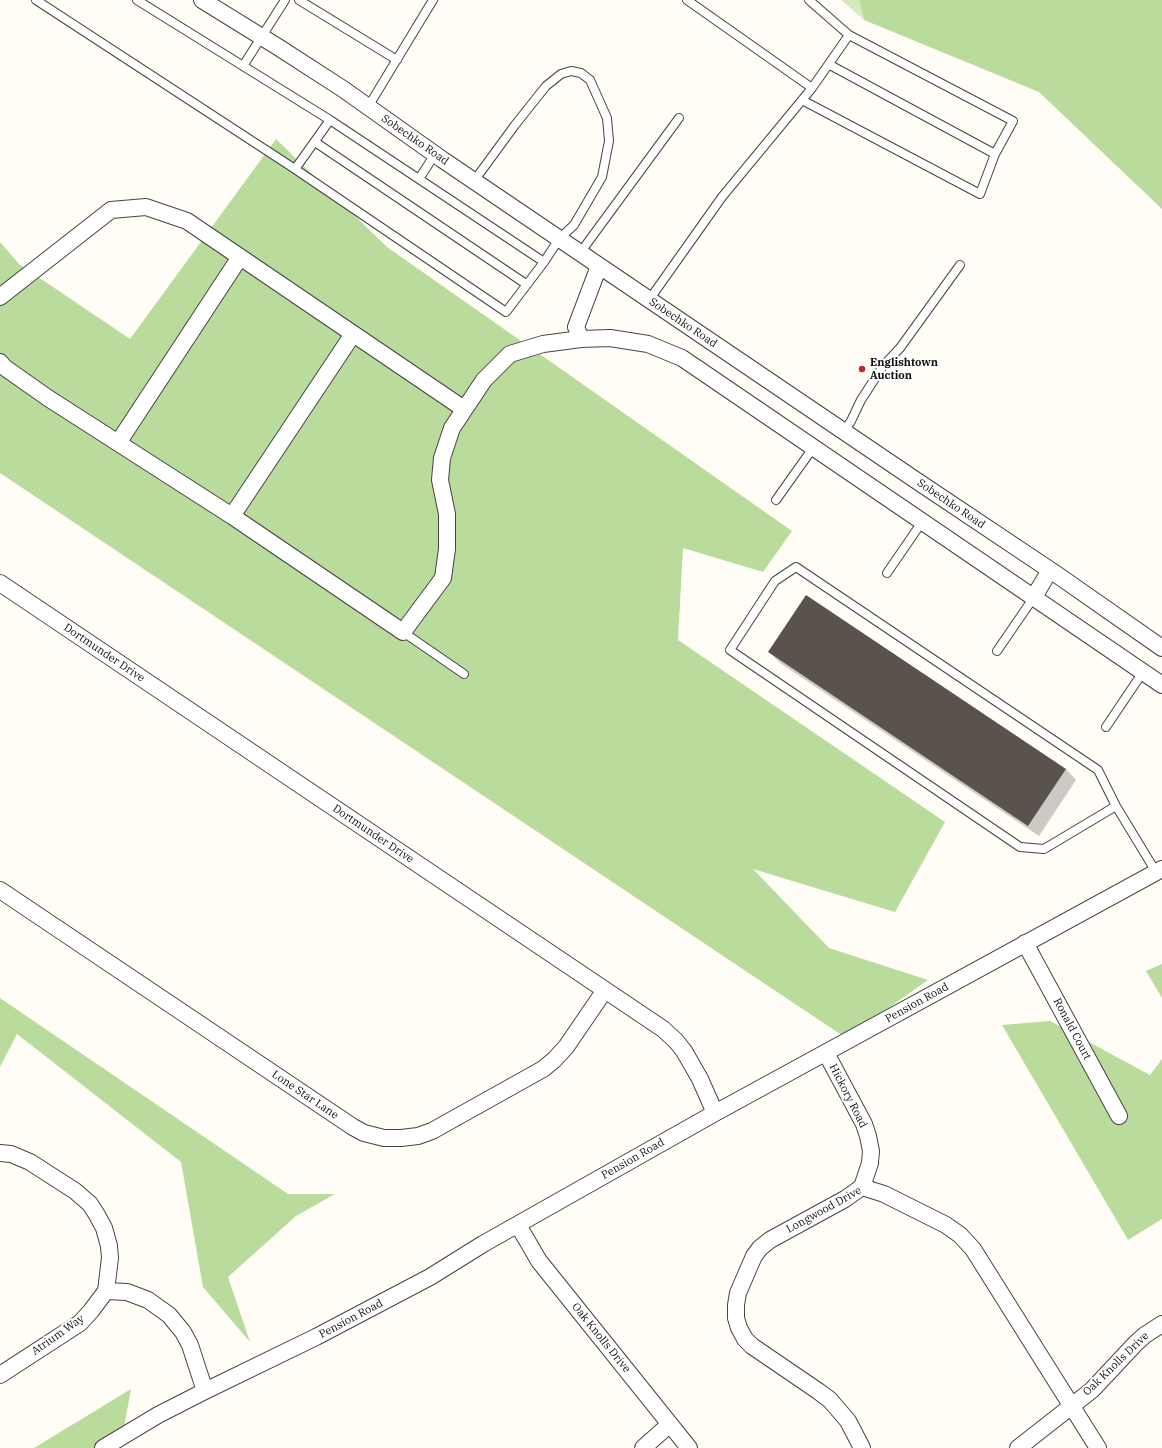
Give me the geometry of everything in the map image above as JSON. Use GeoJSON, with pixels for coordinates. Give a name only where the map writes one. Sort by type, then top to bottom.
{"type":"FeatureCollection","features":[{"type":"Feature","properties":{"kind":"street","name":"Sobechko Road"},"geometry":{"type":"LineString","coordinates":[[202,0],[261,36],[368,107],[559,239],[1050,570],[1162,648]]}},
{"type":"Feature","properties":{"kind":"street"},"geometry":{"type":"LineString","coordinates":[[0,297],[111,210],[146,207],[186,221],[464,409]]}},
{"type":"Feature","properties":{"kind":"street"},"geometry":{"type":"LineString","coordinates":[[118,443],[240,257]]}},
{"type":"Feature","properties":{"kind":"street"},"geometry":{"type":"LineString","coordinates":[[581,339],[576,327],[599,266]]}},
{"type":"Feature","properties":{"kind":"street"},"geometry":{"type":"LineString","coordinates":[[232,516],[353,334]]}},
{"type":"Feature","properties":{"kind":"street"},"geometry":{"type":"LineString","coordinates":[[0,362],[4,367],[48,398],[232,516],[403,632],[442,578],[447,549],[447,514],[440,480],[442,458],[452,428],[484,380],[510,354],[543,344],[581,339],[610,338],[648,344],[682,358],[1162,685]]}},
{"type":"Feature","properties":{"kind":"street"},"geometry":{"type":"LineString","coordinates":[[1034,597],[1050,570]]}},
{"type":"Feature","properties":{"kind":"street","name":"Dortmunder Drive"},"geometry":{"type":"LineString","coordinates":[[0,583],[663,1030],[676,1041],[684,1051],[700,1079],[715,1113]]}},
{"type":"Feature","properties":{"kind":"street","name":"Pension Road"},"geometry":{"type":"LineString","coordinates":[[103,1448],[158,1415],[316,1337],[430,1277],[715,1113],[1159,870]]}},
{"type":"Feature","properties":{"kind":"street","name":"Lone Star Lane"},"geometry":{"type":"LineString","coordinates":[[0,890],[353,1128],[364,1133],[384,1138],[418,1136],[432,1131],[543,1069],[566,1047],[605,990]]}},
{"type":"Feature","properties":{"kind":"street","name":"Ronald Court"},"geometry":{"type":"LineString","coordinates":[[1025,943],[1119,1116]]}},
{"type":"Feature","properties":{"kind":"street","name":"Hickory Road"},"geometry":{"type":"LineString","coordinates":[[826,1053],[864,1124],[868,1136],[871,1151],[870,1163],[862,1187]]}},
{"type":"Feature","properties":{"kind":"street","name":"Atrium Way"},"geometry":{"type":"LineString","coordinates":[[0,1152],[11,1154],[30,1162],[75,1191],[90,1204],[104,1228],[109,1246],[110,1265],[106,1291],[80,1323],[0,1375]]}},
{"type":"Feature","properties":{"kind":"street","name":"Longwood Drive"},"geometry":{"type":"LineString","coordinates":[[862,1448],[848,1422],[830,1400],[752,1346],[745,1339],[736,1318],[738,1293],[754,1256],[760,1248],[770,1240],[845,1199],[862,1187],[884,1194],[946,1225],[960,1235],[973,1248],[1098,1448]]}},
{"type":"Feature","properties":{"kind":"street","name":"Oak Knolls Drive"},"geometry":{"type":"LineString","coordinates":[[518,1225],[539,1261],[612,1350],[689,1448]]}},
{"type":"Feature","properties":{"kind":"street"},"geometry":{"type":"LineString","coordinates":[[106,1291],[127,1292],[148,1300],[169,1314],[183,1332],[190,1345],[205,1391]]}},
{"type":"Feature","properties":{"kind":"street","name":"Oak Knolls Drive"},"geometry":{"type":"LineString","coordinates":[[1018,1448],[1092,1390],[1136,1343],[1162,1324]]}},
{"type":"Feature","properties":{"kind":"street"},"geometry":{"type":"LineString","coordinates":[[643,1448],[670,1424]]}},
{"type":"Feature","properties":{"kind":"lane"},"geometry":{"type":"LineString","coordinates":[[36,0],[295,169],[506,312],[544,262],[559,239],[574,225],[602,177],[609,141],[607,118],[590,80],[581,73],[571,71],[561,74],[546,86],[474,181]]}},
{"type":"Feature","properties":{"kind":"lane"},"geometry":{"type":"LineString","coordinates":[[137,0],[330,120],[544,262]]}},
{"type":"Feature","properties":{"kind":"lane"},"geometry":{"type":"LineString","coordinates":[[243,66],[285,0]]}},
{"type":"Feature","properties":{"kind":"lane"},"geometry":{"type":"LineString","coordinates":[[299,0],[397,60]]}},
{"type":"Feature","properties":{"kind":"lane"},"geometry":{"type":"LineString","coordinates":[[368,107],[433,0]]}},
{"type":"Feature","properties":{"kind":"lane"},"geometry":{"type":"LineString","coordinates":[[687,0],[812,88]]}},
{"type":"Feature","properties":{"kind":"lane"},"geometry":{"type":"LineString","coordinates":[[802,100],[980,194],[994,154],[1013,121],[849,35],[810,0]]}},
{"type":"Feature","properties":{"kind":"lane"},"geometry":{"type":"LineString","coordinates":[[649,300],[722,196],[812,88],[830,65],[849,35]]}},
{"type":"Feature","properties":{"kind":"lane"},"geometry":{"type":"LineString","coordinates":[[830,65],[994,154]]}},
{"type":"Feature","properties":{"kind":"lane"},"geometry":{"type":"LineString","coordinates":[[580,253],[679,118]]}},
{"type":"Feature","properties":{"kind":"lane"},"geometry":{"type":"LineString","coordinates":[[295,169],[330,120]]}},
{"type":"Feature","properties":{"kind":"lane"},"geometry":{"type":"LineString","coordinates":[[315,142],[526,284]]}},
{"type":"Feature","properties":{"kind":"lane"},"geometry":{"type":"LineString","coordinates":[[419,179],[435,154]]}},
{"type":"Feature","properties":{"kind":"lane"},"geometry":{"type":"LineString","coordinates":[[844,432],[861,400],[883,366],[900,348],[960,265]]}},
{"type":"Feature","properties":{"kind":"lane"},"geometry":{"type":"LineString","coordinates":[[776,500],[813,448]]}},
{"type":"Feature","properties":{"kind":"lane"},"geometry":{"type":"LineString","coordinates":[[887,573],[922,522]]}},
{"type":"Feature","properties":{"kind":"lane"},"geometry":{"type":"LineString","coordinates":[[1116,806],[1044,850],[1020,847],[730,650],[775,581],[796,567],[1098,770],[1116,806],[1159,870]]}},
{"type":"Feature","properties":{"kind":"lane"},"geometry":{"type":"LineString","coordinates":[[997,651],[1034,597]]}},
{"type":"Feature","properties":{"kind":"lane"},"geometry":{"type":"LineString","coordinates":[[403,632],[464,674]]}},
{"type":"Feature","properties":{"kind":"lane"},"geometry":{"type":"LineString","coordinates":[[1106,727],[1143,672]]}},
{"type":"Feature","properties":{"kind":"green space"},"geometry":{"type":"Polygon","coordinates":[[[841,0],[859,0],[864,20],[841,0]]]}},
{"type":"Feature","properties":{"kind":"green space"},"geometry":{"type":"Polygon","coordinates":[[[859,0],[1162,0],[1162,209],[1039,92],[864,20],[859,0]]]}},
{"type":"Feature","properties":{"kind":"green space"},"geometry":{"type":"Polygon","coordinates":[[[276,139],[387,247],[792,531],[763,572],[683,548],[678,640],[945,822],[895,912],[753,869],[829,948],[928,980],[846,1038],[0,473],[0,242],[19,264],[130,339],[276,139]]]}},
{"type":"Feature","properties":{"kind":"green space"},"geometry":{"type":"Polygon","coordinates":[[[1162,964],[1162,998],[1146,971],[1162,964]]]}},
{"type":"Feature","properties":{"kind":"green space"},"geometry":{"type":"Polygon","coordinates":[[[0,998],[288,1194],[335,1194],[296,1216],[228,1277],[250,1342],[203,1287],[181,1162],[17,1034],[0,1067],[0,998]]]}},
{"type":"Feature","properties":{"kind":"green space"},"geometry":{"type":"Polygon","coordinates":[[[1050,1021],[1150,1075],[1162,1059],[1162,1219],[1128,1240],[1002,1025],[1050,1021]]]}},
{"type":"Feature","properties":{"kind":"green space"},"geometry":{"type":"Polygon","coordinates":[[[131,1389],[122,1438],[108,1448],[34,1448],[131,1389]]]}},
{"type":"Feature","properties":{"kind":"building"},"geometry":{"type":"Polygon","coordinates":[[[806,595],[1066,769],[1028,826],[768,652],[806,595]]]}},
{"type":"Feature","properties":{"kind":"place","name":"Englishtown Auction"},"geometry":{"type":"Point","coordinates":[862,369]}}]}
